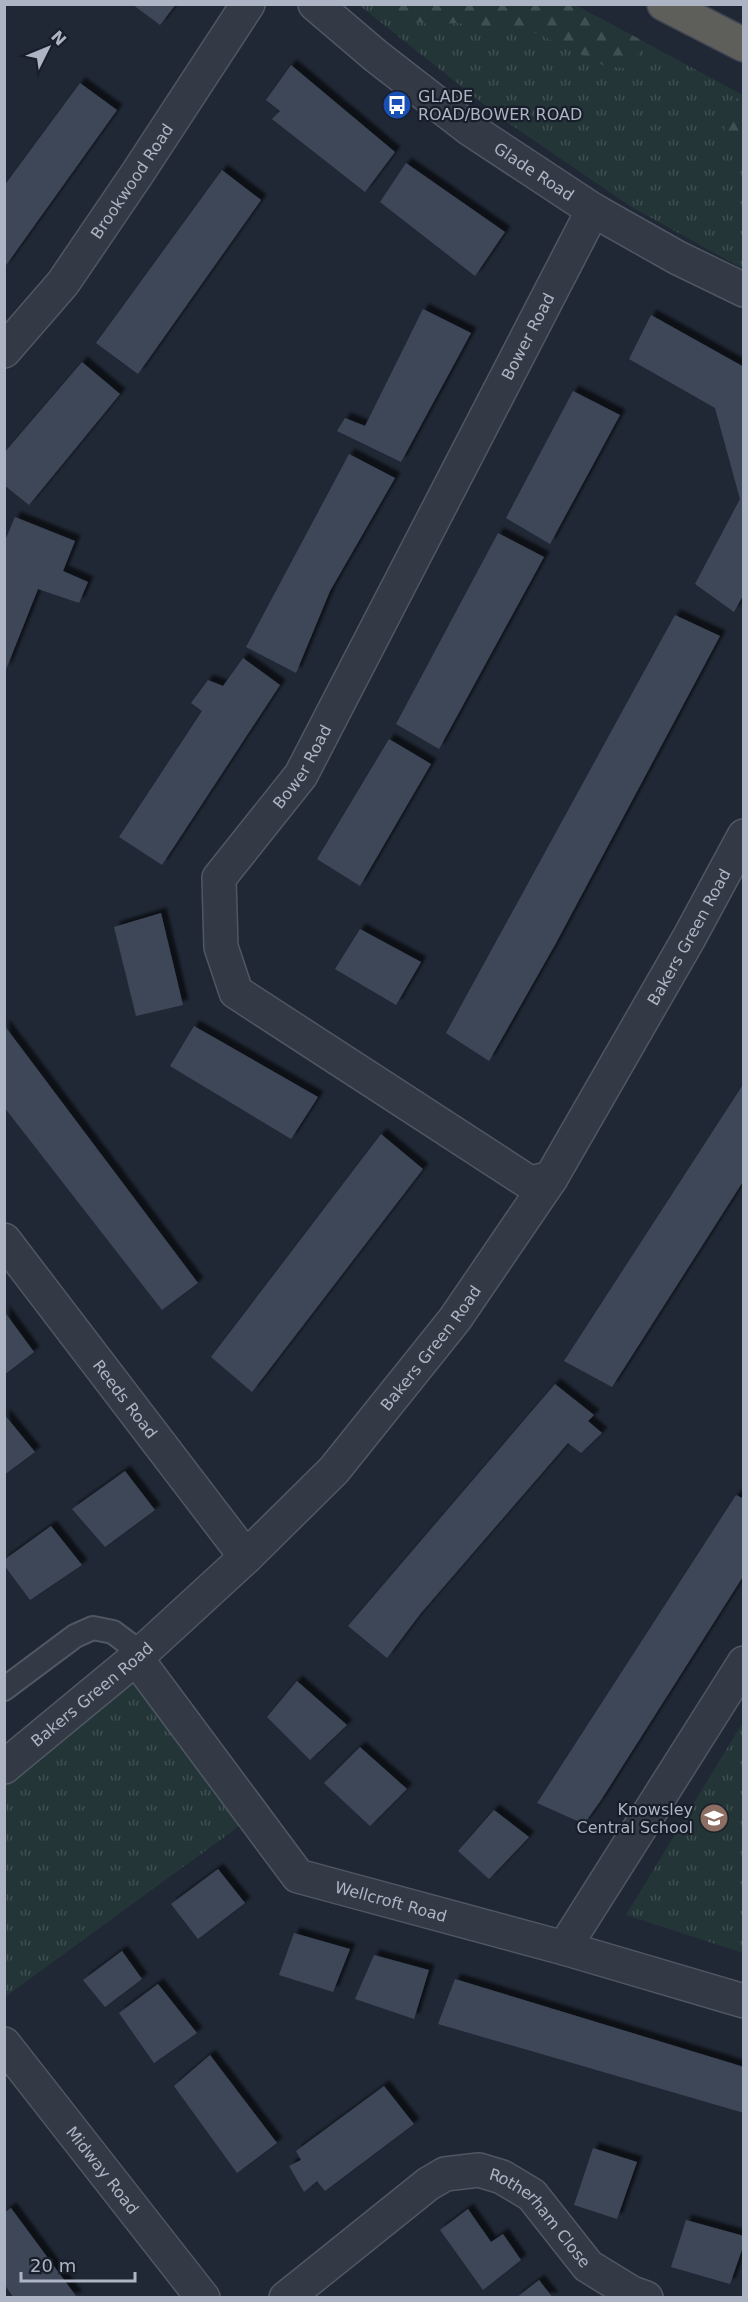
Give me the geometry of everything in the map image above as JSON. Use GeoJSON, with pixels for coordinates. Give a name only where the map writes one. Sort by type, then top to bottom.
{"type":"FeatureCollection","features":[{"type":"Feature","properties":{"kind":"highway"},"geometry":{"type":"LineString","coordinates":[[664,4],[744,45]]}},
{"type":"Feature","properties":{"kind":"street","name":"Brookwood Road"},"geometry":{"type":"LineString","coordinates":[[4,351],[63,283],[248,4]]}},
{"type":"Feature","properties":{"kind":"street","name":"Glade Road"},"geometry":{"type":"LineString","coordinates":[[315,4],[376,56],[470,129],[592,210],[678,258],[744,290]]}},
{"type":"Feature","properties":{"kind":"street","name":"Bower Road"},"geometry":{"type":"LineString","coordinates":[[551,1178],[530,1183],[236,992],[221,948],[219,878],[301,775],[592,210]]}},
{"type":"Feature","properties":{"kind":"street","name":"Bakers Green Road"},"geometry":{"type":"LineString","coordinates":[[4,1767],[139,1655],[246,1557],[334,1470],[455,1319],[551,1178],[689,938],[744,836]]}},
{"type":"Feature","properties":{"kind":"street","name":"Reeds Road"},"geometry":{"type":"LineString","coordinates":[[4,1240],[246,1557]]}},
{"type":"Feature","properties":{"kind":"street","name":"Wellcroft Road"},"geometry":{"type":"LineString","coordinates":[[139,1655],[298,1876],[564,1948],[744,2001]]}},
{"type":"Feature","properties":{"kind":"street"},"geometry":{"type":"LineString","coordinates":[[564,1948],[744,1663]]}},
{"type":"Feature","properties":{"kind":"street","name":"Midway Road"},"geometry":{"type":"LineString","coordinates":[[4,2044],[202,2298]]}},
{"type":"Feature","properties":{"kind":"street","name":"Rotherham Close"},"geometry":{"type":"LineString","coordinates":[[286,2298],[428,2184],[445,2174],[479,2170],[502,2176],[532,2195],[588,2266],[632,2293],[646,2298]]}},
{"type":"Feature","properties":{"kind":"lane"},"geometry":{"type":"LineString","coordinates":[[4,1689],[75,1636],[93,1628],[113,1632],[139,1655]]}},
{"type":"Feature","properties":{"kind":"green space"},"geometry":{"type":"Polygon","coordinates":[[[359,5],[575,5],[743,95],[743,269],[630,206],[501,118],[359,5]]]}},
{"type":"Feature","properties":{"kind":"green space"},"geometry":{"type":"Polygon","coordinates":[[[381,5],[575,5],[645,42],[630,69],[605,66],[534,32],[456,23],[430,25],[389,13],[381,5]]]}},
{"type":"Feature","properties":{"kind":"green space"},"geometry":{"type":"Polygon","coordinates":[[[739,93],[743,95],[743,153],[724,129],[739,93]]]}},
{"type":"Feature","properties":{"kind":"green space"},"geometry":{"type":"Polygon","coordinates":[[[136,1658],[253,1816],[5,1997],[5,1758],[136,1658]]]}},
{"type":"Feature","properties":{"kind":"green space","name":"Knowsley Central School"},"geometry":{"type":"Polygon","coordinates":[[[743,1722],[743,1953],[626,1915],[743,1722]]]}},
{"type":"Feature","properties":{"kind":"building"},"geometry":{"type":"Polygon","coordinates":[[[132,4],[176,4],[160,25],[132,4]]]}},
{"type":"Feature","properties":{"kind":"building"},"geometry":{"type":"Polygon","coordinates":[[[291,65],[395,152],[365,192],[272,119],[280,111],[266,100],[291,65]]]}},
{"type":"Feature","properties":{"kind":"building"},"geometry":{"type":"Polygon","coordinates":[[[80,83],[117,110],[4,268],[4,186],[80,83]]]}},
{"type":"Feature","properties":{"kind":"building"},"geometry":{"type":"Polygon","coordinates":[[[406,163],[505,232],[475,276],[380,202],[406,163]]]}},
{"type":"Feature","properties":{"kind":"building"},"geometry":{"type":"Polygon","coordinates":[[[222,170],[261,200],[138,374],[96,343],[222,170]]]}},
{"type":"Feature","properties":{"kind":"building"},"geometry":{"type":"Polygon","coordinates":[[[423,309],[471,333],[401,462],[337,431],[345,418],[365,426],[423,309]]]}},
{"type":"Feature","properties":{"kind":"building"},"geometry":{"type":"Polygon","coordinates":[[[651,315],[744,367],[744,594],[734,612],[695,584],[740,499],[715,408],[629,359],[651,315]]]}},
{"type":"Feature","properties":{"kind":"building"},"geometry":{"type":"Polygon","coordinates":[[[82,362],[120,394],[29,505],[4,485],[4,453],[82,362]]]}},
{"type":"Feature","properties":{"kind":"building"},"geometry":{"type":"Polygon","coordinates":[[[573,391],[620,415],[550,544],[506,518],[573,391]]]}},
{"type":"Feature","properties":{"kind":"building"},"geometry":{"type":"Polygon","coordinates":[[[349,454],[395,478],[330,591],[296,673],[246,647],[349,454]]]}},
{"type":"Feature","properties":{"kind":"building"},"geometry":{"type":"Polygon","coordinates":[[[15,517],[75,541],[63,571],[88,582],[79,603],[38,589],[5,672],[4,543],[15,517]]]}},
{"type":"Feature","properties":{"kind":"building"},"geometry":{"type":"Polygon","coordinates":[[[498,533],[544,557],[439,749],[396,724],[498,533]]]}},
{"type":"Feature","properties":{"kind":"building"},"geometry":{"type":"Polygon","coordinates":[[[675,615],[720,636],[556,943],[489,1061],[446,1033],[675,615]]]}},
{"type":"Feature","properties":{"kind":"building"},"geometry":{"type":"Polygon","coordinates":[[[243,658],[280,685],[162,865],[119,837],[202,711],[191,703],[208,680],[223,686],[243,658]]]}},
{"type":"Feature","properties":{"kind":"building"},"geometry":{"type":"Polygon","coordinates":[[[389,739],[431,764],[360,886],[317,859],[389,739]]]}},
{"type":"Feature","properties":{"kind":"building"},"geometry":{"type":"Polygon","coordinates":[[[161,913],[183,1005],[136,1016],[114,927],[161,913]]]}},
{"type":"Feature","properties":{"kind":"building"},"geometry":{"type":"Polygon","coordinates":[[[360,929],[421,962],[396,1005],[335,969],[360,929]]]}},
{"type":"Feature","properties":{"kind":"building"},"geometry":{"type":"Polygon","coordinates":[[[4,1025],[198,1283],[162,1310],[4,1107],[4,1025]]]}},
{"type":"Feature","properties":{"kind":"building"},"geometry":{"type":"Polygon","coordinates":[[[194,1026],[318,1097],[291,1139],[170,1066],[194,1026]]]}},
{"type":"Feature","properties":{"kind":"building"},"geometry":{"type":"Polygon","coordinates":[[[744,1083],[744,1180],[612,1387],[564,1361],[744,1083]]]}},
{"type":"Feature","properties":{"kind":"building"},"geometry":{"type":"Polygon","coordinates":[[[381,1134],[423,1169],[252,1392],[211,1357],[381,1134]]]}},
{"type":"Feature","properties":{"kind":"building"},"geometry":{"type":"Polygon","coordinates":[[[4,1311],[34,1352],[4,1375],[4,1311]]]}},
{"type":"Feature","properties":{"kind":"building"},"geometry":{"type":"Polygon","coordinates":[[[555,1384],[594,1415],[588,1421],[602,1433],[581,1453],[568,1443],[421,1613],[387,1658],[348,1626],[555,1384]]]}},
{"type":"Feature","properties":{"kind":"building"},"geometry":{"type":"Polygon","coordinates":[[[4,1414],[35,1452],[4,1475],[4,1414]]]}},
{"type":"Feature","properties":{"kind":"building"},"geometry":{"type":"Polygon","coordinates":[[[125,1471],[155,1510],[105,1547],[72,1509],[125,1471]]]}},
{"type":"Feature","properties":{"kind":"building"},"geometry":{"type":"Polygon","coordinates":[[[736,1495],[744,1499],[744,1575],[601,1800],[584,1824],[537,1803],[736,1495]]]}},
{"type":"Feature","properties":{"kind":"building"},"geometry":{"type":"Polygon","coordinates":[[[51,1526],[82,1565],[30,1600],[4,1565],[4,1560],[51,1526]]]}},
{"type":"Feature","properties":{"kind":"building"},"geometry":{"type":"Polygon","coordinates":[[[297,1681],[347,1725],[310,1760],[267,1717],[297,1681]]]}},
{"type":"Feature","properties":{"kind":"building"},"geometry":{"type":"Polygon","coordinates":[[[360,1747],[407,1789],[370,1826],[324,1783],[360,1747]]]}},
{"type":"Feature","properties":{"kind":"building"},"geometry":{"type":"Polygon","coordinates":[[[494,1810],[529,1837],[489,1879],[458,1851],[494,1810]]]}},
{"type":"Feature","properties":{"kind":"building"},"geometry":{"type":"Polygon","coordinates":[[[218,1869],[245,1903],[198,1939],[171,1904],[218,1869]]]}},
{"type":"Feature","properties":{"kind":"building"},"geometry":{"type":"Polygon","coordinates":[[[294,1933],[350,1949],[333,1992],[279,1975],[294,1933]]]}},
{"type":"Feature","properties":{"kind":"building"},"geometry":{"type":"Polygon","coordinates":[[[122,1951],[142,1979],[105,2007],[83,1980],[122,1951]]]}},
{"type":"Feature","properties":{"kind":"building"},"geometry":{"type":"Polygon","coordinates":[[[374,1955],[429,1970],[414,2019],[355,1999],[374,1955]]]}},
{"type":"Feature","properties":{"kind":"building"},"geometry":{"type":"Polygon","coordinates":[[[455,1979],[744,2067],[744,2113],[438,2024],[455,1979]]]}},
{"type":"Feature","properties":{"kind":"building"},"geometry":{"type":"Polygon","coordinates":[[[158,1984],[197,2033],[154,2063],[119,2013],[158,1984]]]}},
{"type":"Feature","properties":{"kind":"building"},"geometry":{"type":"Polygon","coordinates":[[[210,2055],[277,2143],[237,2173],[174,2086],[210,2055]]]}},
{"type":"Feature","properties":{"kind":"building"},"geometry":{"type":"Polygon","coordinates":[[[384,2086],[414,2124],[325,2191],[317,2181],[304,2192],[289,2166],[301,2160],[296,2151],[384,2086]]]}},
{"type":"Feature","properties":{"kind":"building"},"geometry":{"type":"Polygon","coordinates":[[[593,2148],[637,2162],[617,2219],[574,2205],[593,2148]]]}},
{"type":"Feature","properties":{"kind":"building"},"geometry":{"type":"Polygon","coordinates":[[[11,2208],[76,2296],[75,2298],[14,2298],[4,2284],[4,2213],[11,2208]]]}},
{"type":"Feature","properties":{"kind":"building"},"geometry":{"type":"Polygon","coordinates":[[[468,2209],[491,2242],[503,2234],[521,2260],[483,2290],[440,2230],[468,2209]]]}},
{"type":"Feature","properties":{"kind":"building"},"geometry":{"type":"Polygon","coordinates":[[[686,2220],[744,2236],[744,2244],[730,2284],[671,2267],[686,2220]]]}},
{"type":"Feature","properties":{"kind":"building"},"geometry":{"type":"Polygon","coordinates":[[[539,2280],[553,2298],[516,2298],[539,2280]]]}},
{"type":"Feature","properties":{"kind":"place","name":"GLADE ROAD/BOWER ROAD"},"geometry":{"type":"Point","coordinates":[397,105]}},
{"type":"Feature","properties":{"kind":"place","name":"Knowsley Central School"},"geometry":{"type":"Point","coordinates":[714,1818]}}]}
